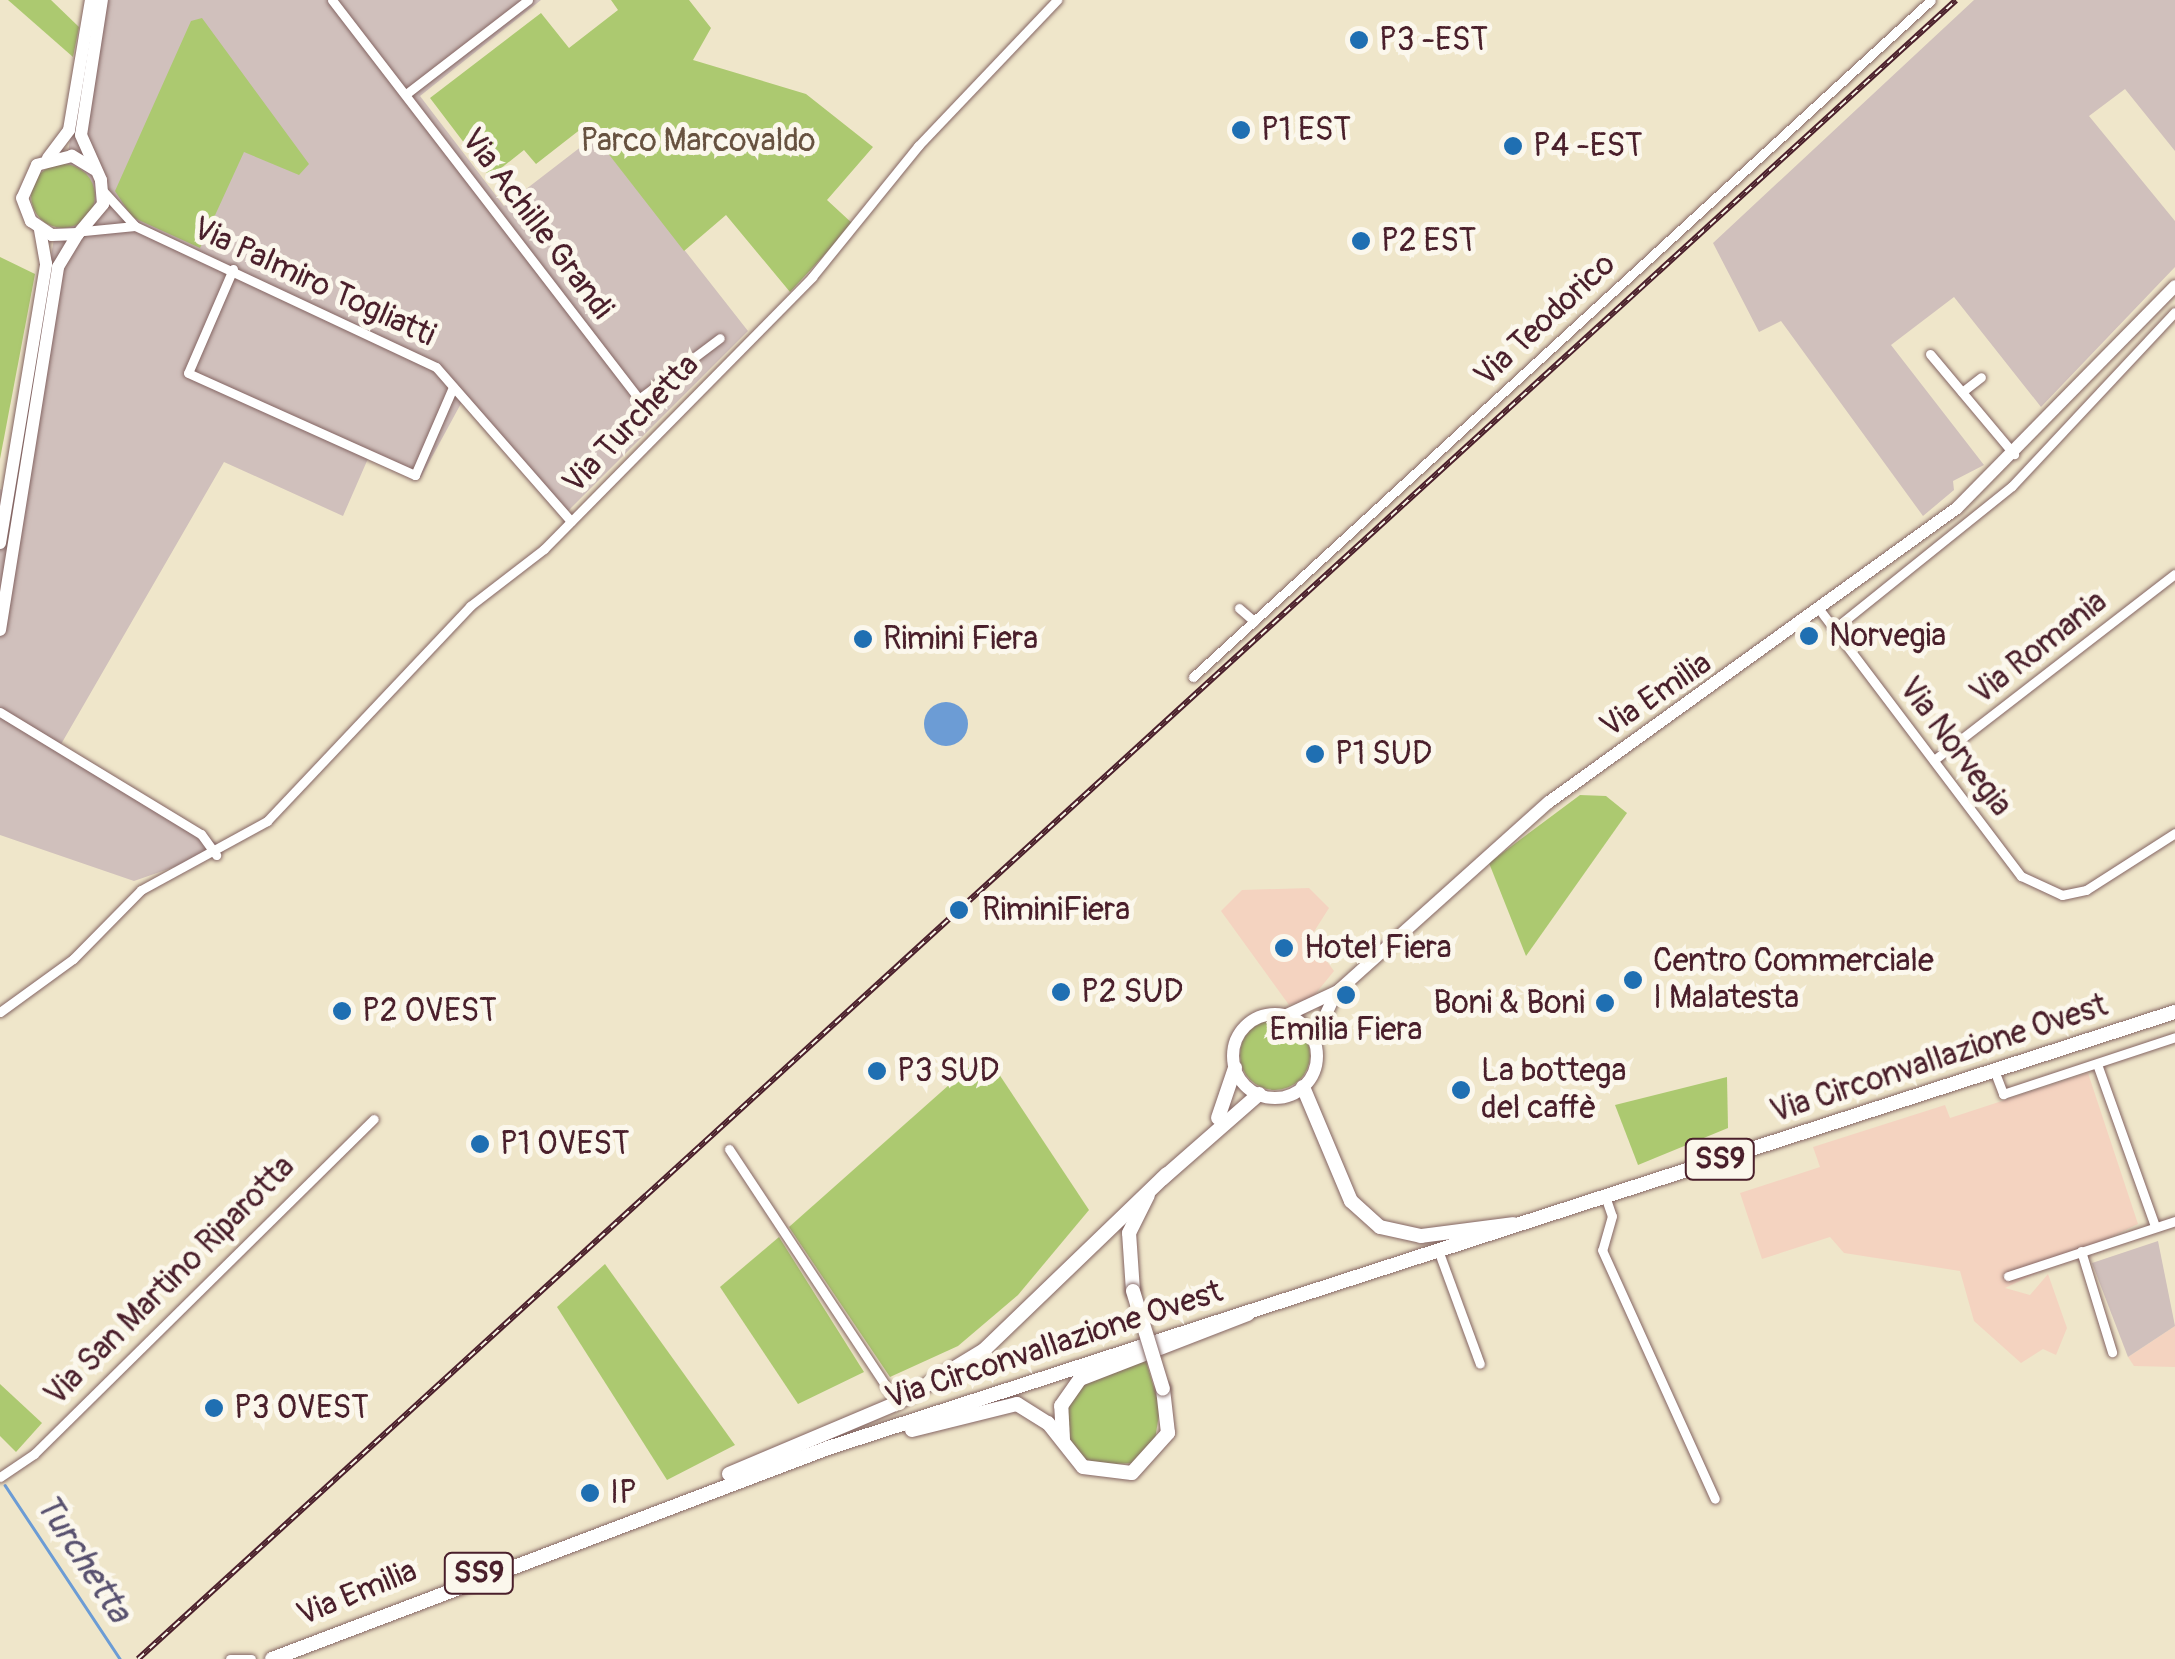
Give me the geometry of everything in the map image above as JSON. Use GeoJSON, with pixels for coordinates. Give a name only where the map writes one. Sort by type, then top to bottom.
{"type":"FeatureCollection","features":[{"type":"Feature","properties":{"kind":"main road"},"geometry":{"type":"LineString","coordinates":[[0,543],[46,264],[40,230],[22,198],[28,174],[69,130],[91,0]]}},
{"type":"Feature","properties":{"kind":"main road"},"geometry":{"type":"LineString","coordinates":[[0,630],[58,269],[104,192],[81,135],[102,0]]}},
{"type":"Feature","properties":{"kind":"main road"},"geometry":{"type":"LineString","coordinates":[[47,158],[72,156],[94,169]]}},
{"type":"Feature","properties":{"kind":"main road"},"geometry":{"type":"LineString","coordinates":[[40,230],[81,232]]}},
{"type":"Feature","properties":{"kind":"main road","name":"Via Emilia"},"geometry":{"type":"LineString","coordinates":[[1287,1015],[1338,991],[1548,802],[1822,613],[1986,482],[2175,286]]}},
{"type":"Feature","properties":{"kind":"main road","name":"Via Emilia"},"geometry":{"type":"LineString","coordinates":[[1314,1040],[1338,991]]}},
{"type":"Feature","properties":{"kind":"main road","name":"Via Circonvallazione Ovest"},"geometry":{"type":"LineString","coordinates":[[688,1497],[1258,1306],[2175,1012]]}},
{"type":"Feature","properties":{"kind":"main road"},"geometry":{"type":"LineString","coordinates":[[1212,1128],[1235,1068],[1242,1030],[1259,1017],[1287,1015],[1314,1040],[1316,1065],[1304,1086]]}},
{"type":"Feature","properties":{"kind":"main road"},"geometry":{"type":"LineString","coordinates":[[1235,1068],[1259,1094]]}},
{"type":"Feature","properties":{"kind":"main road"},"geometry":{"type":"LineString","coordinates":[[688,1497],[896,1403],[1018,1322],[1212,1128],[1259,1094],[1304,1086]]}},
{"type":"Feature","properties":{"kind":"main road"},"geometry":{"type":"LineString","coordinates":[[1304,1086],[1352,1202],[1380,1227],[1421,1236],[1519,1224]]}},
{"type":"Feature","properties":{"kind":"main road"},"geometry":{"type":"LineString","coordinates":[[828,1448],[1017,1404],[1034,1410],[1066,1449],[1097,1474],[1148,1464],[1168,1432],[1164,1389],[1133,1291],[1129,1233],[1167,1174]]}},
{"type":"Feature","properties":{"kind":"main road"},"geometry":{"type":"LineString","coordinates":[[1066,1449],[1061,1406],[1080,1379],[1230,1328],[1258,1306]]}},
{"type":"Feature","properties":{"kind":"main road","name":"Via Emilia"},"geometry":{"type":"LineString","coordinates":[[272,1659],[688,1497]]}},
{"type":"Feature","properties":{"kind":"street","name":"Via Achille Grandi"},"geometry":{"type":"LineString","coordinates":[[332,0],[640,399],[720,338]]}},
{"type":"Feature","properties":{"kind":"street"},"geometry":{"type":"LineString","coordinates":[[406,94],[528,0]]}},
{"type":"Feature","properties":{"kind":"street","name":"Via Turchetta"},"geometry":{"type":"LineString","coordinates":[[0,1012],[73,960],[141,890],[216,856],[267,821],[470,606],[571,521],[842,246],[892,176],[1057,0]]}},
{"type":"Feature","properties":{"kind":"street","name":"Via Teodorico"},"geometry":{"type":"LineString","coordinates":[[1192,677],[1931,0]]}},
{"type":"Feature","properties":{"kind":"street","name":"Via Palmiro Togliatti"},"geometry":{"type":"LineString","coordinates":[[104,192],[134,226],[413,352],[453,387],[571,521]]}},
{"type":"Feature","properties":{"kind":"street"},"geometry":{"type":"LineString","coordinates":[[81,232],[134,226]]}},
{"type":"Feature","properties":{"kind":"street"},"geometry":{"type":"LineString","coordinates":[[233,270],[188,374],[415,474],[453,387]]}},
{"type":"Feature","properties":{"kind":"street"},"geometry":{"type":"LineString","coordinates":[[1834,630],[2000,497],[2174,313],[2159,302]]}},
{"type":"Feature","properties":{"kind":"street"},"geometry":{"type":"LineString","coordinates":[[1930,354],[2014,454]]}},
{"type":"Feature","properties":{"kind":"street"},"geometry":{"type":"LineString","coordinates":[[1962,392],[1981,377]]}},
{"type":"Feature","properties":{"kind":"street"},"geometry":{"type":"LineString","coordinates":[[1986,482],[2000,497]]}},
{"type":"Feature","properties":{"kind":"street","name":"Via Romania"},"geometry":{"type":"LineString","coordinates":[[1934,760],[2175,574]]}},
{"type":"Feature","properties":{"kind":"street"},"geometry":{"type":"LineString","coordinates":[[1240,608],[1254,621]]}},
{"type":"Feature","properties":{"kind":"street","name":"Via Norvegia"},"geometry":{"type":"LineString","coordinates":[[1822,613],[2021,876],[2062,895],[2086,890],[2175,833]]}},
{"type":"Feature","properties":{"kind":"street"},"geometry":{"type":"LineString","coordinates":[[0,712],[202,834],[216,856]]}},
{"type":"Feature","properties":{"kind":"street"},"geometry":{"type":"LineString","coordinates":[[2155,1018],[2163,1041]]}},
{"type":"Feature","properties":{"kind":"street"},"geometry":{"type":"LineString","coordinates":[[1994,1070],[2002,1094],[2175,1037]]}},
{"type":"Feature","properties":{"kind":"street"},"geometry":{"type":"LineString","coordinates":[[2097,1064],[2155,1226]]}},
{"type":"Feature","properties":{"kind":"street","name":"Via San Martino Riparotta"},"geometry":{"type":"LineString","coordinates":[[0,1477],[34,1454],[374,1118]]}},
{"type":"Feature","properties":{"kind":"street"},"geometry":{"type":"LineString","coordinates":[[729,1149],[896,1403]]}},
{"type":"Feature","properties":{"kind":"street"},"geometry":{"type":"LineString","coordinates":[[1605,1196],[1612,1216],[1602,1250],[1715,1499]]}},
{"type":"Feature","properties":{"kind":"street"},"geometry":{"type":"LineString","coordinates":[[2008,1276],[2175,1221]]}},
{"type":"Feature","properties":{"kind":"street"},"geometry":{"type":"LineString","coordinates":[[1438,1250],[1480,1364]]}},
{"type":"Feature","properties":{"kind":"street"},"geometry":{"type":"LineString","coordinates":[[2081,1251],[2112,1352]]}},
{"type":"Feature","properties":{"kind":"street"},"geometry":{"type":"LineString","coordinates":[[230,1659],[251,1659]]}},
{"type":"Feature","properties":{"kind":"shaded area"},"geometry":{"type":"Polygon","coordinates":[[[93,0],[541,0],[420,96],[504,206],[595,136],[748,331],[566,513],[464,398],[420,479],[370,454],[343,516],[224,462],[60,746],[226,849],[134,881],[0,835],[0,489],[12,495],[93,0]]]}},
{"type":"Feature","properties":{"kind":"shaded area"},"geometry":{"type":"Polygon","coordinates":[[[1974,0],[2175,0],[2175,151],[2125,89],[2089,116],[2175,221],[2175,267],[2041,407],[1954,297],[1891,345],[1984,465],[1953,481],[1954,490],[1923,516],[1781,321],[1759,332],[1713,243],[1974,0]]]}},
{"type":"Feature","properties":{"kind":"shaded area"},"geometry":{"type":"Polygon","coordinates":[[[1309,888],[1329,908],[1310,938],[1334,971],[1312,998],[1289,1005],[1221,911],[1242,890],[1309,888]]]}},
{"type":"Feature","properties":{"kind":"shaded area"},"geometry":{"type":"Polygon","coordinates":[[[2088,1073],[2138,1224],[2005,1288],[2030,1295],[2048,1274],[2067,1328],[2056,1355],[2043,1349],[2021,1363],[1974,1321],[1960,1271],[1844,1253],[1830,1237],[1762,1259],[1740,1193],[1820,1167],[1813,1147],[1945,1105],[1950,1118],[2088,1073]]]}},
{"type":"Feature","properties":{"kind":"shaded area"},"geometry":{"type":"Polygon","coordinates":[[[2158,1241],[2175,1326],[2128,1357],[2092,1263],[2158,1241]]]}},
{"type":"Feature","properties":{"kind":"shaded area"},"geometry":{"type":"Polygon","coordinates":[[[2175,1326],[2175,1367],[2134,1366],[2128,1357],[2175,1326]]]}},
{"type":"Feature","properties":{"kind":"green space"},"geometry":{"type":"Polygon","coordinates":[[[8,0],[51,0],[79,27],[73,57],[8,0]]]}},
{"type":"Feature","properties":{"kind":"green space","name":"Parco Marcovaldo"},"geometry":{"type":"Polygon","coordinates":[[[611,0],[689,0],[711,28],[693,60],[806,94],[873,147],[827,200],[853,224],[790,292],[726,215],[684,251],[586,125],[536,164],[524,150],[490,177],[430,98],[541,13],[569,48],[618,10],[611,0]]]}},
{"type":"Feature","properties":{"kind":"green space"},"geometry":{"type":"Polygon","coordinates":[[[202,18],[309,164],[299,175],[244,152],[200,248],[132,217],[115,191],[191,21],[202,18]]]}},
{"type":"Feature","properties":{"kind":"green space"},"geometry":{"type":"Polygon","coordinates":[[[63,164],[86,173],[95,196],[86,219],[63,228],[40,219],[31,196],[40,173],[63,164]]]}},
{"type":"Feature","properties":{"kind":"green space"},"geometry":{"type":"Polygon","coordinates":[[[0,257],[35,274],[0,459],[0,257]]]}},
{"type":"Feature","properties":{"kind":"green space"},"geometry":{"type":"Polygon","coordinates":[[[1580,795],[1606,796],[1627,813],[1526,956],[1489,863],[1580,795]]]}},
{"type":"Feature","properties":{"kind":"green space"},"geometry":{"type":"Polygon","coordinates":[[[1275,1020],[1299,1031],[1310,1055],[1299,1079],[1275,1090],[1251,1079],[1240,1055],[1251,1031],[1275,1020]]]}},
{"type":"Feature","properties":{"kind":"green space"},"geometry":{"type":"Polygon","coordinates":[[[985,1053],[1089,1210],[1018,1295],[958,1346],[890,1377],[789,1227],[985,1053]]]}},
{"type":"Feature","properties":{"kind":"green space"},"geometry":{"type":"Polygon","coordinates":[[[1727,1077],[1728,1128],[1638,1165],[1615,1105],[1727,1077]]]}},
{"type":"Feature","properties":{"kind":"green space"},"geometry":{"type":"Polygon","coordinates":[[[779,1237],[864,1372],[798,1404],[720,1287],[779,1237]]]}},
{"type":"Feature","properties":{"kind":"green space"},"geometry":{"type":"Polygon","coordinates":[[[605,1264],[735,1445],[667,1480],[557,1307],[605,1264]]]}},
{"type":"Feature","properties":{"kind":"green space"},"geometry":{"type":"Polygon","coordinates":[[[1146,1361],[1160,1408],[1154,1446],[1137,1463],[1091,1465],[1068,1439],[1066,1409],[1089,1378],[1146,1361]]]}},
{"type":"Feature","properties":{"kind":"green space"},"geometry":{"type":"Polygon","coordinates":[[[0,1384],[42,1423],[16,1452],[0,1436],[0,1384]]]}},
{"type":"Feature","properties":{"kind":"water"},"geometry":{"type":"Polygon","coordinates":[[[946,702],[962,708],[968,724],[962,740],[946,746],[930,740],[924,724],[930,708],[946,702]]]}},
{"type":"Feature","properties":{"kind":"waterway","name":"Turchetta"},"geometry":{"type":"LineString","coordinates":[[5,1485],[120,1659]]}},
{"type":"Feature","properties":{"kind":"railway"},"geometry":{"type":"LineString","coordinates":[[138,1659],[1956,0]]}},
{"type":"Feature","properties":{"kind":"place","name":"P3 -EST"},"geometry":{"type":"Point","coordinates":[1359,40]}},
{"type":"Feature","properties":{"kind":"place","name":"P1 EST"},"geometry":{"type":"Point","coordinates":[1241,130]}},
{"type":"Feature","properties":{"kind":"place","name":"P4 -EST"},"geometry":{"type":"Point","coordinates":[1513,146]}},
{"type":"Feature","properties":{"kind":"place","name":"P2 EST"},"geometry":{"type":"Point","coordinates":[1361,241]}},
{"type":"Feature","properties":{"kind":"place","name":"Norvegia"},"geometry":{"type":"Point","coordinates":[1809,636]}},
{"type":"Feature","properties":{"kind":"place","name":"Rimini Fiera"},"geometry":{"type":"Point","coordinates":[863,639]}},
{"type":"Feature","properties":{"kind":"place","name":"P1 SUD"},"geometry":{"type":"Point","coordinates":[1315,754]}},
{"type":"Feature","properties":{"kind":"place","name":"RiminiFiera"},"geometry":{"type":"Point","coordinates":[959,910]}},
{"type":"Feature","properties":{"kind":"place","name":"Hotel Fiera"},"geometry":{"type":"Point","coordinates":[1284,948]}},
{"type":"Feature","properties":{"kind":"place","name":"Centro Commerciale I Malatesta"},"geometry":{"type":"Point","coordinates":[1633,980]}},
{"type":"Feature","properties":{"kind":"place","name":"P2 SUD"},"geometry":{"type":"Point","coordinates":[1061,992]}},
{"type":"Feature","properties":{"kind":"place","name":"Emilia Fiera"},"geometry":{"type":"Point","coordinates":[1346,995]}},
{"type":"Feature","properties":{"kind":"place","name":"Boni & Boni"},"geometry":{"type":"Point","coordinates":[1605,1003]}},
{"type":"Feature","properties":{"kind":"place","name":"P2 OVEST"},"geometry":{"type":"Point","coordinates":[342,1011]}},
{"type":"Feature","properties":{"kind":"place","name":"P3 SUD"},"geometry":{"type":"Point","coordinates":[877,1071]}},
{"type":"Feature","properties":{"kind":"place","name":"La bottega del caffè"},"geometry":{"type":"Point","coordinates":[1461,1090]}},
{"type":"Feature","properties":{"kind":"place","name":"P1 OVEST"},"geometry":{"type":"Point","coordinates":[480,1144]}},
{"type":"Feature","properties":{"kind":"place","name":"P3 OVEST"},"geometry":{"type":"Point","coordinates":[214,1408]}},
{"type":"Feature","properties":{"kind":"place","name":"IP"},"geometry":{"type":"Point","coordinates":[590,1493]}}]}
